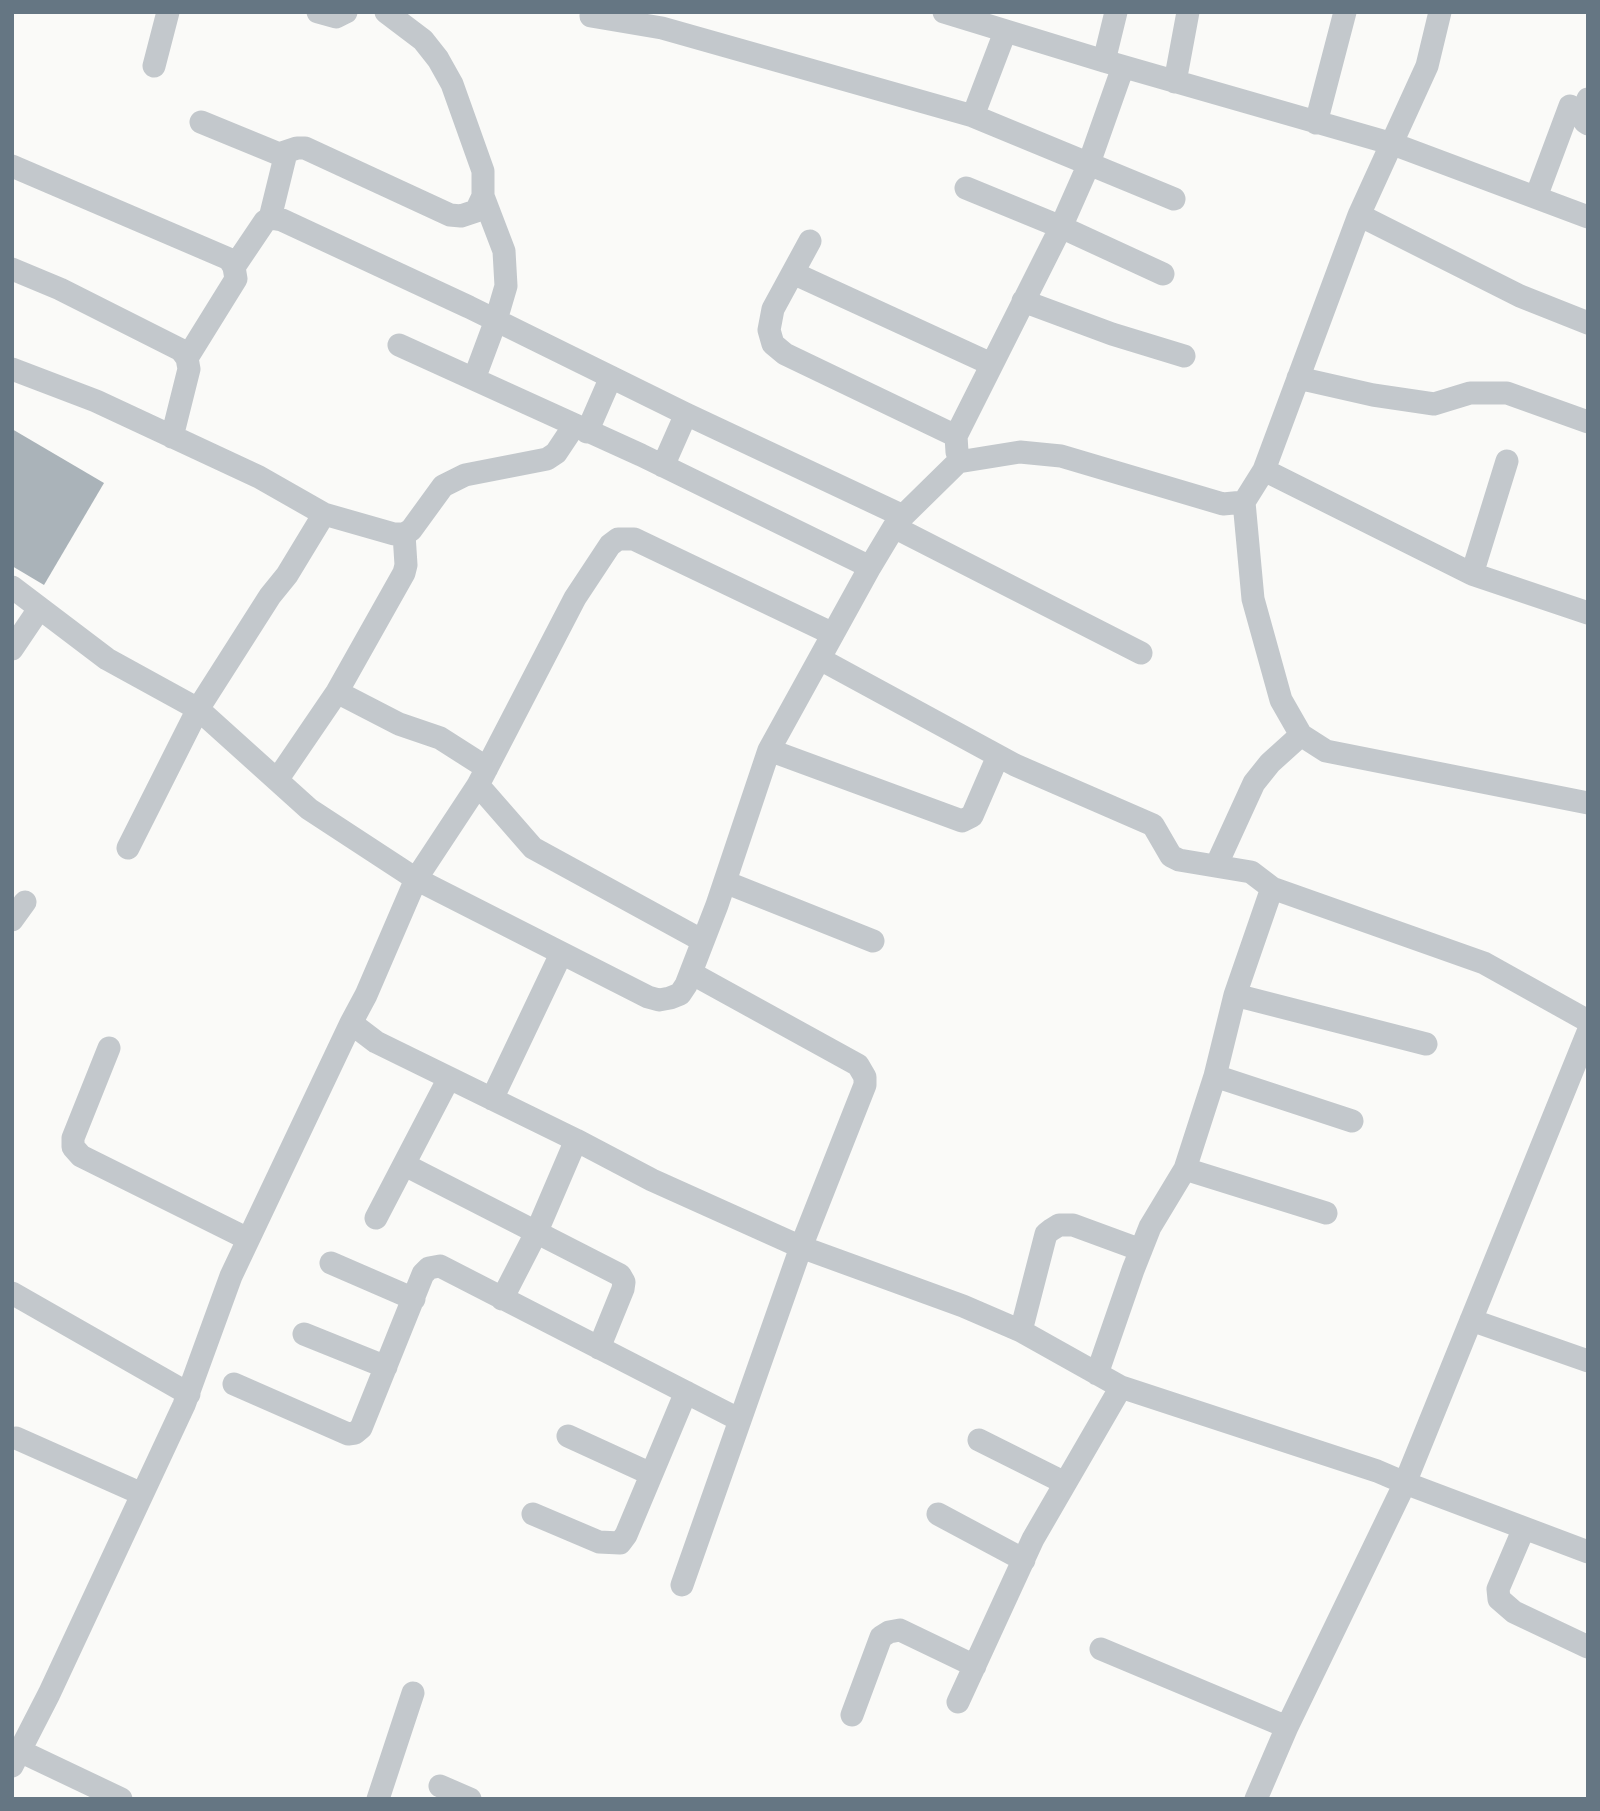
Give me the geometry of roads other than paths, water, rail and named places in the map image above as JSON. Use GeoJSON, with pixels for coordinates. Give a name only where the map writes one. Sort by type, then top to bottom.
{"type":"FeatureCollection","features":[{"type":"Feature","properties":{"kind":"street"},"geometry":{"type":"LineString","coordinates":[[154,66],[168,12]]}},
{"type":"Feature","properties":{"kind":"street"},"geometry":{"type":"LineString","coordinates":[[318,12],[337,17],[346,12]]}},
{"type":"Feature","properties":{"kind":"street"},"geometry":{"type":"LineString","coordinates":[[386,12],[423,40],[452,84],[483,170],[483,196],[504,251],[506,286],[474,380]]}},
{"type":"Feature","properties":{"kind":"street"},"geometry":{"type":"LineString","coordinates":[[944,12],[977,17],[1005,32],[1393,144],[1588,217]]}},
{"type":"Feature","properties":{"kind":"street"},"geometry":{"type":"LineString","coordinates":[[958,462],[956,436],[1061,227],[1088,166],[1113,64],[1116,12]]}},
{"type":"Feature","properties":{"kind":"street"},"geometry":{"type":"LineString","coordinates":[[1175,82],[1188,12]]}},
{"type":"Feature","properties":{"kind":"street"},"geometry":{"type":"LineString","coordinates":[[1316,123],[1345,12]]}},
{"type":"Feature","properties":{"kind":"street"},"geometry":{"type":"LineString","coordinates":[[1440,12],[1427,66],[1359,215],[1264,470],[1244,502],[1253,599],[1281,700],[1301,735],[1326,751],[1588,803]]}},
{"type":"Feature","properties":{"kind":"street"},"geometry":{"type":"LineString","coordinates":[[591,16],[662,28],[973,117],[1174,199]]}},
{"type":"Feature","properties":{"kind":"street"},"geometry":{"type":"LineString","coordinates":[[973,117],[1005,32]]}},
{"type":"Feature","properties":{"kind":"street"},"geometry":{"type":"LineString","coordinates":[[1536,197],[1579,102]]}},
{"type":"Feature","properties":{"kind":"street"},"geometry":{"type":"LineString","coordinates":[[1579,102],[1588,124]]}},
{"type":"Feature","properties":{"kind":"street"},"geometry":{"type":"LineString","coordinates":[[201,122],[279,154],[305,148],[450,215],[461,216],[476,211],[483,196]]}},
{"type":"Feature","properties":{"kind":"street"},"geometry":{"type":"LineString","coordinates":[[270,218],[286,153]]}},
{"type":"Feature","properties":{"kind":"street"},"geometry":{"type":"LineString","coordinates":[[12,166],[229,260],[234,267],[236,279],[187,358]]}},
{"type":"Feature","properties":{"kind":"street"},"geometry":{"type":"LineString","coordinates":[[967,188],[1163,274]]}},
{"type":"Feature","properties":{"kind":"street"},"geometry":{"type":"LineString","coordinates":[[1359,215],[1520,296],[1588,323]]}},
{"type":"Feature","properties":{"kind":"street"},"geometry":{"type":"LineString","coordinates":[[234,267],[265,221],[270,218],[282,220],[496,320],[686,414],[899,522],[1141,653]]}},
{"type":"Feature","properties":{"kind":"street"},"geometry":{"type":"LineString","coordinates":[[810,241],[773,309],[769,330],[773,344],[785,354],[956,436]]}},
{"type":"Feature","properties":{"kind":"street"},"geometry":{"type":"LineString","coordinates":[[12,269],[60,289],[181,350],[187,358],[188,369],[172,436]]}},
{"type":"Feature","properties":{"kind":"street"},"geometry":{"type":"LineString","coordinates":[[793,273],[990,364]]}},
{"type":"Feature","properties":{"kind":"street"},"geometry":{"type":"LineString","coordinates":[[1023,301],[1112,334],[1184,356]]}},
{"type":"Feature","properties":{"kind":"street"},"geometry":{"type":"LineString","coordinates":[[399,345],[663,466],[870,567]]}},
{"type":"Feature","properties":{"kind":"street"},"geometry":{"type":"LineString","coordinates":[[12,369],[96,401],[172,436],[259,477],[324,514],[394,534],[404,534],[411,530],[443,486],[465,475],[547,459],[556,453],[581,429],[611,377]]}},
{"type":"Feature","properties":{"kind":"street"},"geometry":{"type":"LineString","coordinates":[[1298,378],[1373,395],[1434,404],[1470,393],[1507,393],[1588,422]]}},
{"type":"Feature","properties":{"kind":"street"},"geometry":{"type":"LineString","coordinates":[[663,466],[686,414]]}},
{"type":"Feature","properties":{"kind":"street"},"geometry":{"type":"LineString","coordinates":[[12,587],[107,659],[198,709],[309,809],[416,879],[561,954],[659,1000],[680,994],[691,973],[769,750],[870,567],[899,522],[958,462],[1020,452],[1061,456],[1223,505],[1244,502]]}},
{"type":"Feature","properties":{"kind":"street"},"geometry":{"type":"LineString","coordinates":[[1472,574],[1507,461]]}},
{"type":"Feature","properties":{"kind":"street"},"geometry":{"type":"LineString","coordinates":[[1264,470],[1472,574],[1588,613]]}},
{"type":"Feature","properties":{"kind":"street"},"geometry":{"type":"LineString","coordinates":[[128,848],[198,709],[324,514]]}},
{"type":"Feature","properties":{"kind":"street"},"geometry":{"type":"LineString","coordinates":[[276,780],[337,692],[404,573],[404,534]]}},
{"type":"Feature","properties":{"kind":"street"},"geometry":{"type":"LineString","coordinates":[[121,1799],[16,1758],[49,1694],[189,1394],[231,1276],[366,995],[416,879],[482,776],[575,598],[610,545],[618,539],[634,539],[833,634]]}},
{"type":"Feature","properties":{"kind":"street"},"geometry":{"type":"LineString","coordinates":[[12,649],[40,609]]}},
{"type":"Feature","properties":{"kind":"street"},"geometry":{"type":"LineString","coordinates":[[820,659],[998,756],[1153,825],[1171,856],[1179,860],[1251,872],[1272,888],[1484,963],[1588,1021]]}},
{"type":"Feature","properties":{"kind":"street"},"geometry":{"type":"LineString","coordinates":[[337,692],[399,724],[440,738],[482,776],[533,848],[703,941]]}},
{"type":"Feature","properties":{"kind":"street"},"geometry":{"type":"LineString","coordinates":[[1216,866],[1254,783],[1301,735]]}},
{"type":"Feature","properties":{"kind":"street"},"geometry":{"type":"LineString","coordinates":[[769,750],[962,821],[972,817],[998,756]]}},
{"type":"Feature","properties":{"kind":"street"},"geometry":{"type":"LineString","coordinates":[[725,882],[873,941]]}},
{"type":"Feature","properties":{"kind":"street"},"geometry":{"type":"LineString","coordinates":[[1097,1374],[1150,1227],[1185,1169],[1214,1076],[1235,995],[1272,888]]}},
{"type":"Feature","properties":{"kind":"street"},"geometry":{"type":"LineString","coordinates":[[492,1099],[561,954]]}},
{"type":"Feature","properties":{"kind":"street"},"geometry":{"type":"LineString","coordinates":[[682,1585],[801,1247],[865,1085],[863,1071],[858,1065],[691,973]]}},
{"type":"Feature","properties":{"kind":"street"},"geometry":{"type":"LineString","coordinates":[[1235,995],[1426,1044]]}},
{"type":"Feature","properties":{"kind":"street"},"geometry":{"type":"LineString","coordinates":[[351,1023],[376,1042],[652,1180],[801,1247],[963,1306],[1021,1331],[1121,1387],[1377,1471],[1588,1552]]}},
{"type":"Feature","properties":{"kind":"street"},"geometry":{"type":"LineString","coordinates":[[1256,1799],[1287,1727],[1405,1483],[1588,1032]]}},
{"type":"Feature","properties":{"kind":"street"},"geometry":{"type":"LineString","coordinates":[[109,1048],[73,1138],[73,1147],[81,1156],[248,1238]]}},
{"type":"Feature","properties":{"kind":"street"},"geometry":{"type":"LineString","coordinates":[[1214,1076],[1352,1121]]}},
{"type":"Feature","properties":{"kind":"street"},"geometry":{"type":"LineString","coordinates":[[376,1218],[449,1078]]}},
{"type":"Feature","properties":{"kind":"street"},"geometry":{"type":"LineString","coordinates":[[502,1298],[537,1231],[576,1140]]}},
{"type":"Feature","properties":{"kind":"street"},"geometry":{"type":"LineString","coordinates":[[405,1165],[620,1275],[624,1282],[623,1289],[598,1348]]}},
{"type":"Feature","properties":{"kind":"street"},"geometry":{"type":"LineString","coordinates":[[1185,1169],[1326,1213]]}},
{"type":"Feature","properties":{"kind":"street"},"geometry":{"type":"LineString","coordinates":[[1021,1331],[1046,1234],[1051,1230],[1059,1225],[1073,1225],[1141,1250]]}},
{"type":"Feature","properties":{"kind":"street"},"geometry":{"type":"LineString","coordinates":[[331,1263],[414,1299]]}},
{"type":"Feature","properties":{"kind":"street"},"geometry":{"type":"LineString","coordinates":[[234,1384],[348,1434],[355,1433],[362,1428],[423,1274],[429,1268],[440,1266],[740,1420]]}},
{"type":"Feature","properties":{"kind":"street"},"geometry":{"type":"LineString","coordinates":[[12,1293],[189,1394]]}},
{"type":"Feature","properties":{"kind":"street"},"geometry":{"type":"LineString","coordinates":[[1471,1320],[1588,1361]]}},
{"type":"Feature","properties":{"kind":"street"},"geometry":{"type":"LineString","coordinates":[[304,1334],[386,1367]]}},
{"type":"Feature","properties":{"kind":"street"},"geometry":{"type":"LineString","coordinates":[[958,1702],[1024,1560],[1121,1387]]}},
{"type":"Feature","properties":{"kind":"street"},"geometry":{"type":"LineString","coordinates":[[533,1514],[599,1542],[620,1543],[626,1535],[686,1392]]}},
{"type":"Feature","properties":{"kind":"street"},"geometry":{"type":"LineString","coordinates":[[568,1436],[652,1474]]}},
{"type":"Feature","properties":{"kind":"street"},"geometry":{"type":"LineString","coordinates":[[16,1438],[142,1494]]}},
{"type":"Feature","properties":{"kind":"street"},"geometry":{"type":"LineString","coordinates":[[979,1440],[1065,1483]]}},
{"type":"Feature","properties":{"kind":"street"},"geometry":{"type":"LineString","coordinates":[[938,1514],[1024,1560]]}},
{"type":"Feature","properties":{"kind":"street"},"geometry":{"type":"LineString","coordinates":[[1524,1528],[1498,1589],[1499,1599],[1514,1612],[1588,1647]]}},
{"type":"Feature","properties":{"kind":"street"},"geometry":{"type":"LineString","coordinates":[[852,1715],[881,1637],[888,1632],[900,1630],[975,1666]]}},
{"type":"Feature","properties":{"kind":"street"},"geometry":{"type":"LineString","coordinates":[[1101,1649],[1287,1727]]}},
{"type":"Feature","properties":{"kind":"street"},"geometry":{"type":"LineString","coordinates":[[379,1799],[413,1693]]}},
{"type":"Feature","properties":{"kind":"street"},"geometry":{"type":"LineString","coordinates":[[440,1786],[470,1799]]}}]}
